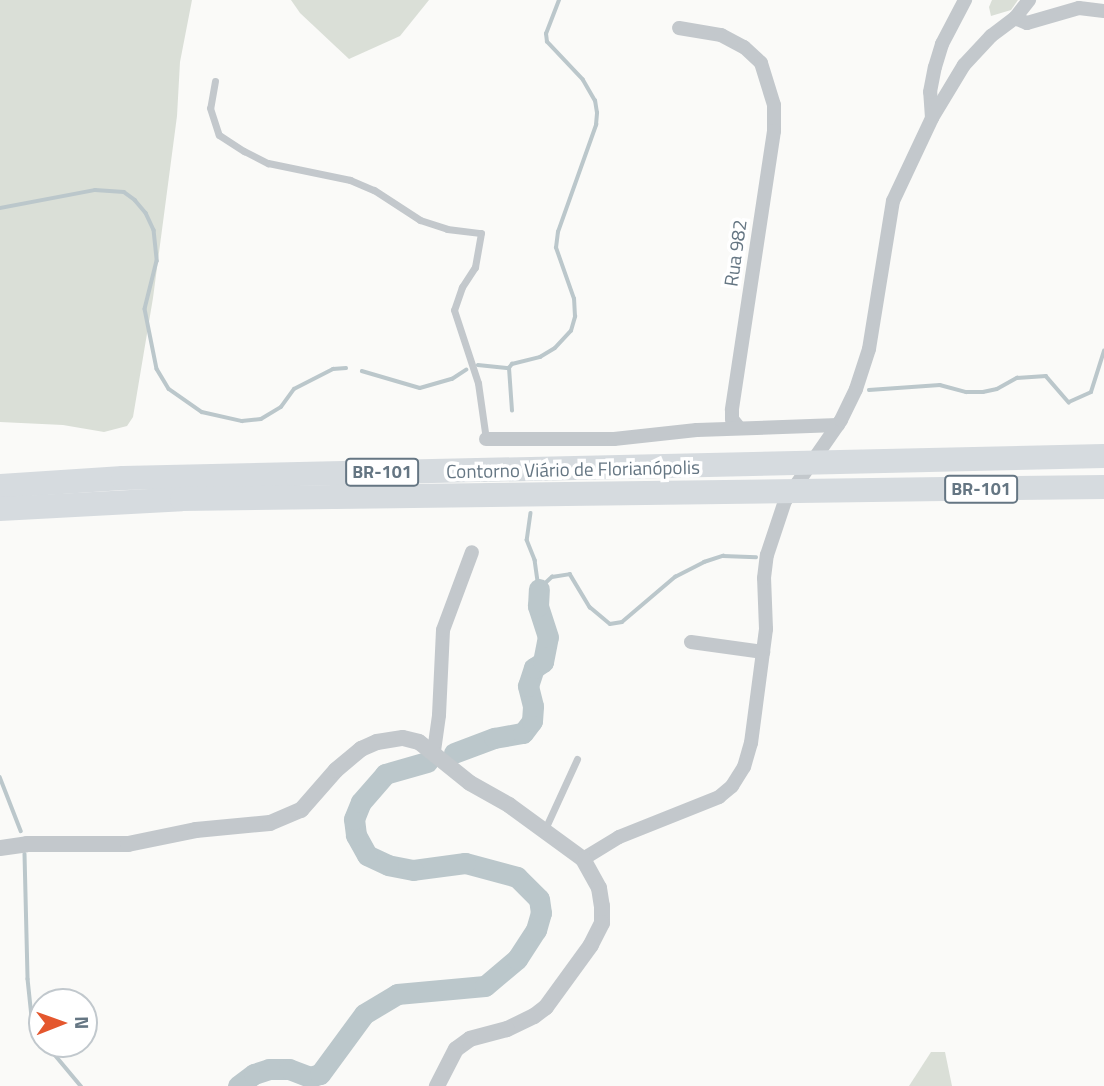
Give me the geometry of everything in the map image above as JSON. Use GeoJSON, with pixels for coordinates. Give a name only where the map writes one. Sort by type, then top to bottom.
{"type":"FeatureCollection","features":[{"type":"Feature","properties":{"kind":"highway","name":"Contorno Viário de Florianópolis"},"geometry":{"type":"LineString","coordinates":[[0,486],[123,478],[1104,456]]}},
{"type":"Feature","properties":{"kind":"highway","name":"Contorno Viário de Florianópolis"},"geometry":{"type":"LineString","coordinates":[[0,509],[170,499],[1104,487]]}},
{"type":"Feature","properties":{"kind":"street"},"geometry":{"type":"LineString","coordinates":[[932,118],[930,92],[934,67],[942,44],[965,0]]}},
{"type":"Feature","properties":{"kind":"street"},"geometry":{"type":"LineString","coordinates":[[583,859],[618,837],[701,806],[732,786],[744,767],[751,743],[766,629],[764,578],[774,533],[785,501],[838,425],[856,390],[869,349],[893,201],[932,118],[964,65],[991,36],[1015,18],[1029,0]]}},
{"type":"Feature","properties":{"kind":"street"},"geometry":{"type":"LineString","coordinates":[[1015,18],[1027,23],[1079,8],[1104,11]]}},
{"type":"Feature","properties":{"kind":"street","name":"Rua 982"},"geometry":{"type":"LineString","coordinates":[[678,28],[703,30],[734,40],[761,63],[769,81],[774,105],[774,131],[732,410],[732,419],[739,428]]}},
{"type":"Feature","properties":{"kind":"street"},"geometry":{"type":"LineString","coordinates":[[485,439],[614,439],[739,428],[838,425]]}},
{"type":"Feature","properties":{"kind":"street"},"geometry":{"type":"LineString","coordinates":[[434,751],[439,716],[443,630],[472,552]]}},
{"type":"Feature","properties":{"kind":"street"},"geometry":{"type":"LineString","coordinates":[[691,642],[763,652]]}},
{"type":"Feature","properties":{"kind":"street"},"geometry":{"type":"LineString","coordinates":[[0,848],[27,844],[128,844],[196,830],[270,823],[301,810],[336,770],[361,749],[377,742],[403,738],[419,742],[434,751],[470,783],[545,830],[583,859],[599,888],[602,906],[602,923],[591,945],[546,1007],[507,1028],[470,1039],[448,1059],[437,1086]]}},
{"type":"Feature","properties":{"kind":"lane"},"geometry":{"type":"LineString","coordinates":[[215,81],[210,108],[219,135],[244,150],[268,163],[350,180],[374,190],[420,220],[447,229],[481,233],[475,267],[462,287],[454,310],[478,383],[485,439]]}},
{"type":"Feature","properties":{"kind":"lane"},"geometry":{"type":"LineString","coordinates":[[545,830],[578,759]]}},
{"type":"Feature","properties":{"kind":"shaded area"},"geometry":{"type":"Polygon","coordinates":[[[0,0],[192,0],[180,62],[177,116],[153,298],[133,417],[127,426],[104,432],[63,425],[0,422],[0,0]]]}},
{"type":"Feature","properties":{"kind":"shaded area"},"geometry":{"type":"Polygon","coordinates":[[[291,0],[429,0],[400,36],[349,59],[300,13],[291,0]]]}},
{"type":"Feature","properties":{"kind":"shaded area"},"geometry":{"type":"Polygon","coordinates":[[[992,0],[1018,0],[1011,10],[991,16],[989,7],[992,0]]]}},
{"type":"Feature","properties":{"kind":"shaded area"},"geometry":{"type":"Polygon","coordinates":[[[931,1052],[945,1052],[952,1086],[909,1086],[931,1052]]]}},
{"type":"Feature","properties":{"kind":"waterway"},"geometry":{"type":"LineString","coordinates":[[512,411],[509,368],[512,364],[540,357],[555,348],[571,331],[575,317],[574,299],[556,248],[558,232],[596,125],[597,113],[595,101],[583,80],[547,42],[546,34],[559,0]]}},
{"type":"Feature","properties":{"kind":"waterway"},"geometry":{"type":"LineString","coordinates":[[0,208],[95,190],[124,192],[135,200],[146,213],[154,230],[157,261],[145,309],[157,369],[169,389],[202,412],[242,421],[261,419],[281,407],[294,389],[333,369],[346,368]]}},
{"type":"Feature","properties":{"kind":"waterway"},"geometry":{"type":"LineString","coordinates":[[869,390],[940,385],[966,392],[983,392],[997,389],[1017,378],[1046,376],[1069,402],[1091,392],[1104,351]]}},
{"type":"Feature","properties":{"kind":"waterway"},"geometry":{"type":"LineString","coordinates":[[478,365],[509,368]]}},
{"type":"Feature","properties":{"kind":"waterway"},"geometry":{"type":"LineString","coordinates":[[362,371],[420,388],[452,379],[466,370]]}},
{"type":"Feature","properties":{"kind":"waterway"},"geometry":{"type":"LineString","coordinates":[[531,513],[527,540],[535,560],[539,589]]}},
{"type":"Feature","properties":{"kind":"waterway"},"geometry":{"type":"LineString","coordinates":[[539,589],[552,577],[570,574],[590,607],[610,624],[622,622],[675,577],[704,562],[723,556],[756,557]]}},
{"type":"Feature","properties":{"kind":"waterway"},"geometry":{"type":"LineString","coordinates":[[454,753],[494,738],[523,733],[532,721],[533,706],[528,686],[534,668],[543,662],[548,637],[538,606],[539,589]]}},
{"type":"Feature","properties":{"kind":"waterway"},"geometry":{"type":"LineString","coordinates":[[238,1086],[254,1074],[269,1069],[289,1069],[310,1077],[320,1074],[364,1014],[397,994],[485,986],[517,959],[536,930],[541,913],[539,899],[517,877],[465,863],[413,870],[388,865],[367,855],[356,835],[354,819],[361,802],[385,774],[427,762]]}},
{"type":"Feature","properties":{"kind":"waterway"},"geometry":{"type":"LineString","coordinates":[[0,777],[21,831]]}},
{"type":"Feature","properties":{"kind":"waterway"},"geometry":{"type":"LineString","coordinates":[[25,854],[29,988]]}},
{"type":"Feature","properties":{"kind":"waterway"},"geometry":{"type":"LineString","coordinates":[[58,1058],[81,1086]]}}]}
